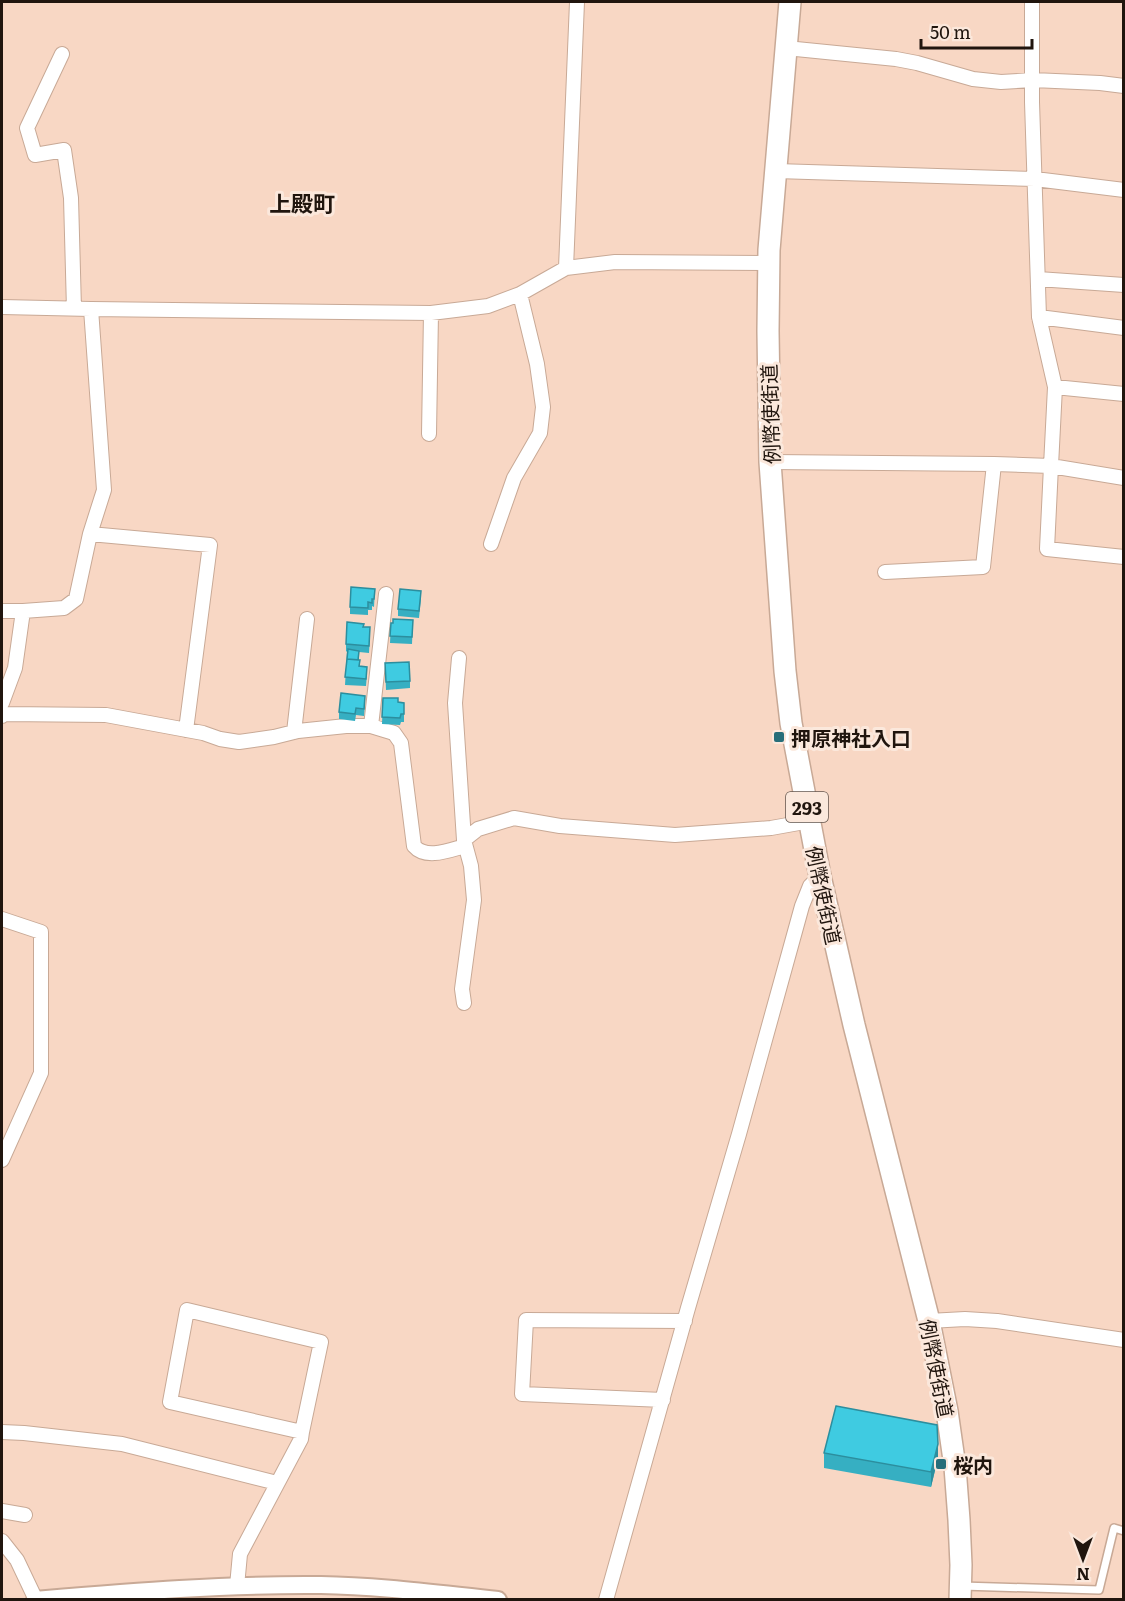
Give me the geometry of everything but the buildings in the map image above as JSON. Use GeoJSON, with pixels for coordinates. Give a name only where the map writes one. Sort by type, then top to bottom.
{"type":"FeatureCollection","features":[{"type":"Feature","properties":{"kind":"highway","name":"例幣使街道"},"geometry":{"type":"LineString","coordinates":[[790,2],[768,263],[770,462],[785,670],[791,723],[820,876],[854,1025],[929,1321],[947,1411],[955,1467],[959,1520],[960,1593]]}},
{"type":"Feature","properties":{"kind":"street"},"geometry":{"type":"LineString","coordinates":[[566,268],[577,2]]}},
{"type":"Feature","properties":{"kind":"street"},"geometry":{"type":"LineString","coordinates":[[1032,2],[1039,317],[1055,387],[1047,549],[1124,558]]}},
{"type":"Feature","properties":{"kind":"street"},"geometry":{"type":"LineString","coordinates":[[786,48],[896,59],[973,79],[1001,82],[1033,80],[1100,82],[1124,86]]}},
{"type":"Feature","properties":{"kind":"street"},"geometry":{"type":"LineString","coordinates":[[62,54],[27,128],[35,155],[64,150],[71,198],[74,309]]}},
{"type":"Feature","properties":{"kind":"street"},"geometry":{"type":"LineString","coordinates":[[776,171],[1035,179],[1124,190]]}},
{"type":"Feature","properties":{"kind":"street"},"geometry":{"type":"LineString","coordinates":[[2,307],[431,313],[488,306],[520,294],[566,268],[615,262],[768,263]]}},
{"type":"Feature","properties":{"kind":"street"},"geometry":{"type":"LineString","coordinates":[[1038,279],[1124,285]]}},
{"type":"Feature","properties":{"kind":"street"},"geometry":{"type":"LineString","coordinates":[[491,543],[514,478],[540,433],[543,407],[520,294]]}},
{"type":"Feature","properties":{"kind":"street"},"geometry":{"type":"LineString","coordinates":[[2,611],[64,608],[76,599],[90,534],[104,490],[91,309]]}},
{"type":"Feature","properties":{"kind":"street"},"geometry":{"type":"LineString","coordinates":[[429,434],[431,313]]}},
{"type":"Feature","properties":{"kind":"street"},"geometry":{"type":"LineString","coordinates":[[1039,317],[1124,328]]}},
{"type":"Feature","properties":{"kind":"street"},"geometry":{"type":"LineString","coordinates":[[1055,387],[1124,394]]}},
{"type":"Feature","properties":{"kind":"street"},"geometry":{"type":"LineString","coordinates":[[770,462],[1051,466],[1124,478]]}},
{"type":"Feature","properties":{"kind":"street"},"geometry":{"type":"LineString","coordinates":[[885,572],[983,567],[994,464]]}},
{"type":"Feature","properties":{"kind":"street"},"geometry":{"type":"LineString","coordinates":[[90,534],[210,545],[186,730]]}},
{"type":"Feature","properties":{"kind":"street"},"geometry":{"type":"LineString","coordinates":[[371,726],[386,594]]}},
{"type":"Feature","properties":{"kind":"street"},"geometry":{"type":"LineString","coordinates":[[23,611],[15,668],[2,710],[106,715],[239,742],[346,726],[371,726],[394,733],[401,742],[414,846],[422,852],[445,851],[464,843],[478,830],[514,818],[560,826],[675,835],[771,828],[810,821]]}},
{"type":"Feature","properties":{"kind":"street"},"geometry":{"type":"LineString","coordinates":[[294,732],[307,619]]}},
{"type":"Feature","properties":{"kind":"street"},"geometry":{"type":"LineString","coordinates":[[459,658],[455,703],[464,843],[471,866],[474,900],[462,989],[464,1003]]}},
{"type":"Feature","properties":{"kind":"street"},"geometry":{"type":"LineString","coordinates":[[606,1599],[740,1134],[802,906],[810,886],[820,876]]}},
{"type":"Feature","properties":{"kind":"street"},"geometry":{"type":"LineString","coordinates":[[2,919],[41,932],[41,1072],[2,1160]]}},
{"type":"Feature","properties":{"kind":"street"},"geometry":{"type":"LineString","coordinates":[[237,1586],[240,1554],[301,1439],[321,1342],[187,1310],[170,1402],[302,1432]]}},
{"type":"Feature","properties":{"kind":"street"},"geometry":{"type":"LineString","coordinates":[[929,1321],[965,1319],[997,1321],[1124,1340]]}},
{"type":"Feature","properties":{"kind":"street"},"geometry":{"type":"LineString","coordinates":[[663,1400],[522,1394],[526,1320],[685,1321]]}},
{"type":"Feature","properties":{"kind":"street"},"geometry":{"type":"LineString","coordinates":[[2,1432],[122,1444],[277,1483]]}},
{"type":"Feature","properties":{"kind":"street"},"geometry":{"type":"LineString","coordinates":[[2,1511],[25,1515]]}},
{"type":"Feature","properties":{"kind":"street"},"geometry":{"type":"LineString","coordinates":[[2,1541],[17,1560],[36,1599],[148,1590],[323,1585],[498,1599]]}},
{"type":"Feature","properties":{"kind":"lane"},"geometry":{"type":"LineString","coordinates":[[960,1593],[1099,1590],[1114,1528],[1124,1531]]}},
{"type":"Feature","properties":{"kind":"place","name":"押原神社入口"},"geometry":{"type":"Point","coordinates":[779,737]}},
{"type":"Feature","properties":{"kind":"place","name":"桜内"},"geometry":{"type":"Point","coordinates":[941,1464]}},
{"type":"Feature","properties":{"kind":"district","name":"上殿町"},"geometry":{"type":"Point","coordinates":[302,202]}}]}
